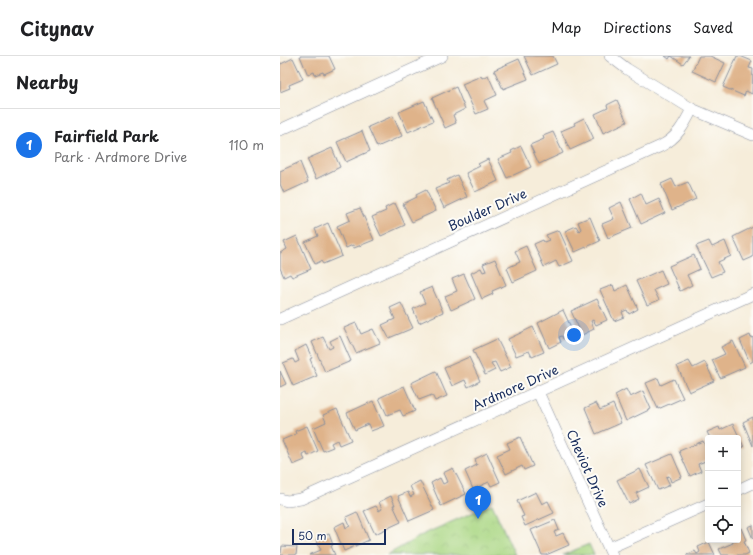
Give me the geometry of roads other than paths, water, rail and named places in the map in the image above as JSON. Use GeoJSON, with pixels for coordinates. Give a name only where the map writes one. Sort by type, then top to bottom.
{"type":"FeatureCollection","features":[{"type":"Feature","properties":{"kind":"street"},"geometry":{"type":"LineString","coordinates":[[280,130],[442,56]]}},
{"type":"Feature","properties":{"kind":"street"},"geometry":{"type":"LineString","coordinates":[[610,56],[627,69],[692,109],[753,134]]}},
{"type":"Feature","properties":{"kind":"street","name":"Boulder Drive"},"geometry":{"type":"LineString","coordinates":[[280,319],[671,141],[679,133],[692,109]]}},
{"type":"Feature","properties":{"kind":"street","name":"Ardmore Drive"},"geometry":{"type":"LineString","coordinates":[[284,500],[301,499],[753,294]]}},
{"type":"Feature","properties":{"kind":"street","name":"Cheviot Drive"},"geometry":{"type":"LineString","coordinates":[[538,392],[611,552]]}},
{"type":"Feature","properties":{"kind":"street"},"geometry":{"type":"LineString","coordinates":[[741,489],[753,483]]}},
{"type":"Feature","properties":{"kind":"street"},"geometry":{"type":"LineString","coordinates":[[611,552],[705,505]]}},
{"type":"Feature","properties":{"kind":"place","name":"Fairfield Park"},"geometry":{"type":"Point","coordinates":[478,519]}}]}
